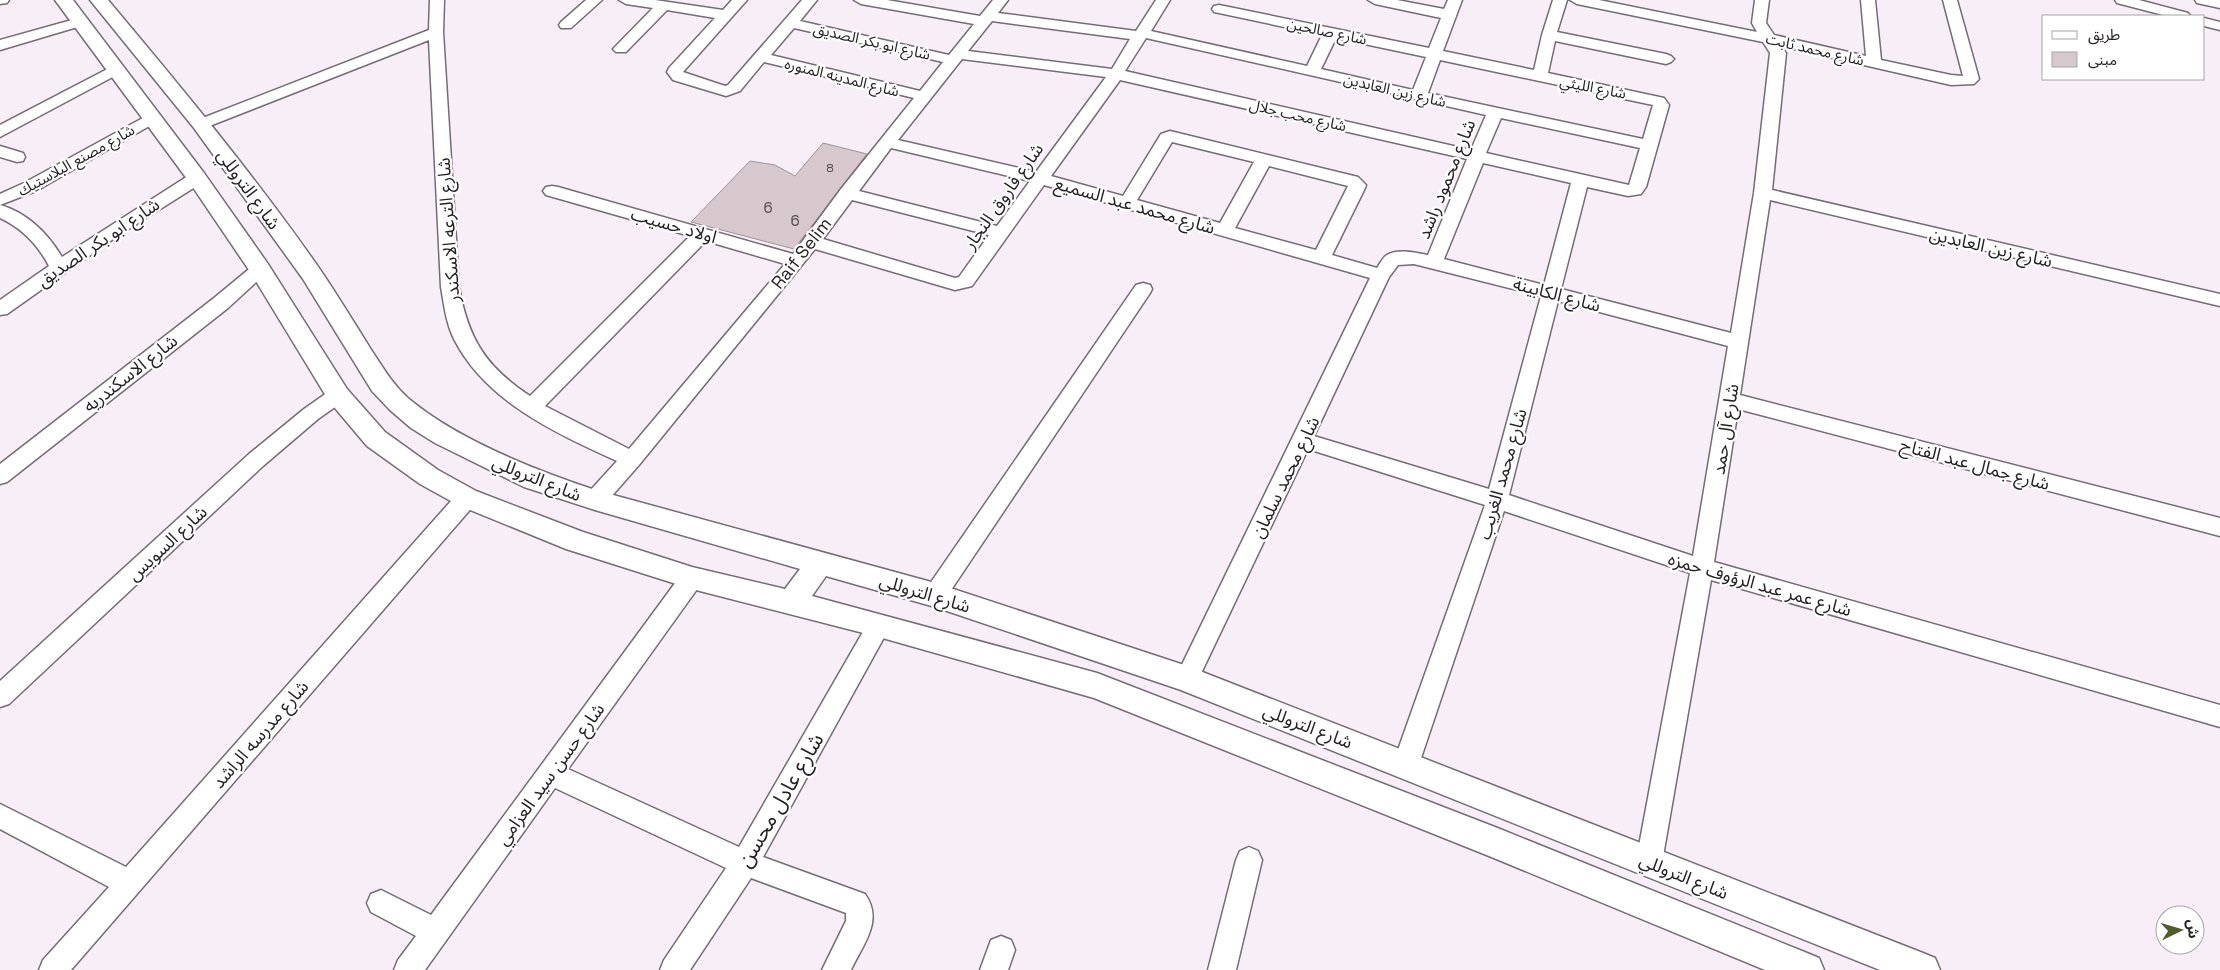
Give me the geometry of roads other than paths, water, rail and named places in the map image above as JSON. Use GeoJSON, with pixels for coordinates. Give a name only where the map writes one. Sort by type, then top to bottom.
{"type":"FeatureCollection","features":[{"type":"Feature","properties":{"kind":"street","name":"شارع التروللي"},"geometry":{"type":"LineString","coordinates":[[99,0],[201,124],[311,274],[381,385],[399,404],[428,426],[472,451],[533,480],[595,500],[935,595],[1187,679],[1406,764],[1922,970]]}},
{"type":"Feature","properties":{"kind":"street","name":"شارع الترعه الاسكندر"},"geometry":{"type":"LineString","coordinates":[[437,0],[436,32],[450,288],[454,314],[465,340],[481,364],[504,387],[532,407],[594,441],[632,459]]}},
{"type":"Feature","properties":{"kind":"street"},"geometry":{"type":"LineString","coordinates":[[566,25],[595,0]]}},
{"type":"Feature","properties":{"kind":"street"},"geometry":{"type":"LineString","coordinates":[[626,0],[726,15]]}},
{"type":"Feature","properties":{"kind":"street"},"geometry":{"type":"LineString","coordinates":[[740,0],[677,68],[676,75],[728,90],[736,86],[810,0]]}},
{"type":"Feature","properties":{"kind":"street","name":"شارع زين العابدين"},"geometry":{"type":"LineString","coordinates":[[861,0],[986,18],[1141,34],[1649,145]]}},
{"type":"Feature","properties":{"kind":"street","name":"Raif Selim"},"geometry":{"type":"LineString","coordinates":[[595,500],[632,459],[797,261],[886,142],[1001,0]]}},
{"type":"Feature","properties":{"kind":"street","name":"شارع فاروق النجار"},"geometry":{"type":"LineString","coordinates":[[811,242],[955,284],[965,282],[970,278],[1116,74],[1163,0]]}},
{"type":"Feature","properties":{"kind":"street"},"geometry":{"type":"LineString","coordinates":[[1375,0],[1450,15]]}},
{"type":"Feature","properties":{"kind":"street"},"geometry":{"type":"LineString","coordinates":[[1419,96],[1455,0]]}},
{"type":"Feature","properties":{"kind":"street"},"geometry":{"type":"LineString","coordinates":[[1540,76],[1549,35],[1560,0]]}},
{"type":"Feature","properties":{"kind":"street","name":"شارع محمد ثابت"},"geometry":{"type":"LineString","coordinates":[[1577,0],[1771,39],[1951,80],[1968,81],[1971,79],[1970,74],[1950,0]]}},
{"type":"Feature","properties":{"kind":"street","name":"شارع آل حمد"},"geometry":{"type":"LineString","coordinates":[[1649,862],[1702,568],[1763,193],[1778,53],[1771,39],[1759,23],[1762,0]]}},
{"type":"Feature","properties":{"kind":"street"},"geometry":{"type":"LineString","coordinates":[[1868,0],[1874,63]]}},
{"type":"Feature","properties":{"kind":"street"},"geometry":{"type":"LineString","coordinates":[[2122,0],[2179,15]]}},
{"type":"Feature","properties":{"kind":"street"},"geometry":{"type":"LineString","coordinates":[[621,49],[662,4]]}},
{"type":"Feature","properties":{"kind":"street","name":"شارع صالحين"},"geometry":{"type":"LineString","coordinates":[[1219,9],[1435,54]]}},
{"type":"Feature","properties":{"kind":"street","name":"شارع التروللي"},"geometry":{"type":"LineString","coordinates":[[71,11],[197,178],[260,268],[338,395],[376,439],[429,477],[467,498],[576,541],[692,578],[879,625],[1097,686],[1129,697],[1807,970]]}},
{"type":"Feature","properties":{"kind":"street"},"geometry":{"type":"LineString","coordinates":[[0,45],[71,11]]}},
{"type":"Feature","properties":{"kind":"street"},"geometry":{"type":"LineString","coordinates":[[2205,22],[2220,26]]}},
{"type":"Feature","properties":{"kind":"street","name":"شارع ابو بكر الصديق"},"geometry":{"type":"LineString","coordinates":[[791,23],[955,57]]}},
{"type":"Feature","properties":{"kind":"street"},"geometry":{"type":"LineString","coordinates":[[201,124],[436,32]]}},
{"type":"Feature","properties":{"kind":"street"},"geometry":{"type":"LineString","coordinates":[[1312,71],[1331,32]]}},
{"type":"Feature","properties":{"kind":"street"},"geometry":{"type":"LineString","coordinates":[[1549,35],[1666,59]]}},
{"type":"Feature","properties":{"kind":"street","name":"شارع الليثي"},"geometry":{"type":"LineString","coordinates":[[1435,54],[1658,101],[1661,105],[1660,109],[1635,190]]}},
{"type":"Feature","properties":{"kind":"street","name":"شارع المدينه المنوره"},"geometry":{"type":"LineString","coordinates":[[761,57],[923,96]]}},
{"type":"Feature","properties":{"kind":"street","name":"شارع محب جلال"},"geometry":{"type":"LineString","coordinates":[[955,57],[1116,74],[1628,191],[1635,190]]}},
{"type":"Feature","properties":{"kind":"street"},"geometry":{"type":"LineString","coordinates":[[0,132],[116,70]]}},
{"type":"Feature","properties":{"kind":"street","name":"شارع محمود راشد"},"geometry":{"type":"LineString","coordinates":[[1434,262],[1496,112]]}},
{"type":"Feature","properties":{"kind":"street","name":"شارع مصنع البلاستيك"},"geometry":{"type":"LineString","coordinates":[[0,200],[30,187],[152,118]]}},
{"type":"Feature","properties":{"kind":"street"},"geometry":{"type":"LineString","coordinates":[[1127,203],[1167,137],[1174,136],[1352,181],[1357,185],[1321,258]]}},
{"type":"Feature","properties":{"kind":"street","name":"شارع محمد عبد السميع"},"geometry":{"type":"LineString","coordinates":[[886,142],[1040,178],[1381,275]]}},
{"type":"Feature","properties":{"kind":"street"},"geometry":{"type":"LineString","coordinates":[[0,151],[17,157]]}},
{"type":"Feature","properties":{"kind":"street"},"geometry":{"type":"LineString","coordinates":[[1225,230],[1264,159]]}},
{"type":"Feature","properties":{"kind":"street","name":"شارع ابو بكر الصديق"},"geometry":{"type":"LineString","coordinates":[[0,309],[59,267],[197,178]]}},
{"type":"Feature","properties":{"kind":"street","name":"شارع محمد الغريب"},"geometry":{"type":"LineString","coordinates":[[1406,764],[1498,500],[1550,292],[1581,179]]}},
{"type":"Feature","properties":{"kind":"street","name":"اولاد حسيب"},"geometry":{"type":"LineString","coordinates":[[552,191],[797,261]]}},
{"type":"Feature","properties":{"kind":"street"},"geometry":{"type":"LineString","coordinates":[[847,193],[1002,233]]}},
{"type":"Feature","properties":{"kind":"street","name":"شارع زين العابدين"},"geometry":{"type":"LineString","coordinates":[[1763,193],[2220,300]]}},
{"type":"Feature","properties":{"kind":"street"},"geometry":{"type":"LineString","coordinates":[[0,211],[26,226],[40,237],[59,267]]}},
{"type":"Feature","properties":{"kind":"street"},"geometry":{"type":"LineString","coordinates":[[532,407],[704,233]]}},
{"type":"Feature","properties":{"kind":"street","name":"شارع الكابينة"},"geometry":{"type":"LineString","coordinates":[[1381,275],[1393,259],[1414,258],[1739,342]]}},
{"type":"Feature","properties":{"kind":"street","name":"شارع الاسكندريه"},"geometry":{"type":"LineString","coordinates":[[0,476],[221,303],[260,268]]}},
{"type":"Feature","properties":{"kind":"street","name":"شارع محمد سلمان"},"geometry":{"type":"LineString","coordinates":[[1187,679],[1381,275]]}},
{"type":"Feature","properties":{"kind":"street"},"geometry":{"type":"LineString","coordinates":[[935,595],[1143,289]]}},
{"type":"Feature","properties":{"kind":"street","name":"شارع السويس"},"geometry":{"type":"LineString","coordinates":[[0,696],[256,460],[304,420],[338,395]]}},
{"type":"Feature","properties":{"kind":"street","name":"شارع جمال عبد الفتاح"},"geometry":{"type":"LineString","coordinates":[[1730,400],[2220,527]]}},
{"type":"Feature","properties":{"kind":"street","name":"شارع عمر عبد الرؤوف حمزه"},"geometry":{"type":"LineString","coordinates":[[1303,440],[1498,500],[1702,568],[2220,716]]}},
{"type":"Feature","properties":{"kind":"street","name":"شارع مدرسه الراشد"},"geometry":{"type":"LineString","coordinates":[[53,970],[467,498]]}},
{"type":"Feature","properties":{"kind":"street"},"geometry":{"type":"LineString","coordinates":[[790,604],[820,563]]}},
{"type":"Feature","properties":{"kind":"street","name":"شارع حسن سيد العزامي"},"geometry":{"type":"LineString","coordinates":[[408,970],[692,578]]}},
{"type":"Feature","properties":{"kind":"street","name":"شارع عادل محسن"},"geometry":{"type":"LineString","coordinates":[[674,970],[745,863],[879,625]]}},
{"type":"Feature","properties":{"kind":"street"},"geometry":{"type":"LineString","coordinates":[[551,774],[745,863],[855,903],[860,909],[859,924],[836,970]]}},
{"type":"Feature","properties":{"kind":"street"},"geometry":{"type":"LineString","coordinates":[[0,816],[129,883]]}},
{"type":"Feature","properties":{"kind":"street"},"geometry":{"type":"LineString","coordinates":[[1222,970],[1249,860]]}},
{"type":"Feature","properties":{"kind":"street"},"geometry":{"type":"LineString","coordinates":[[381,902],[436,932]]}}]}
